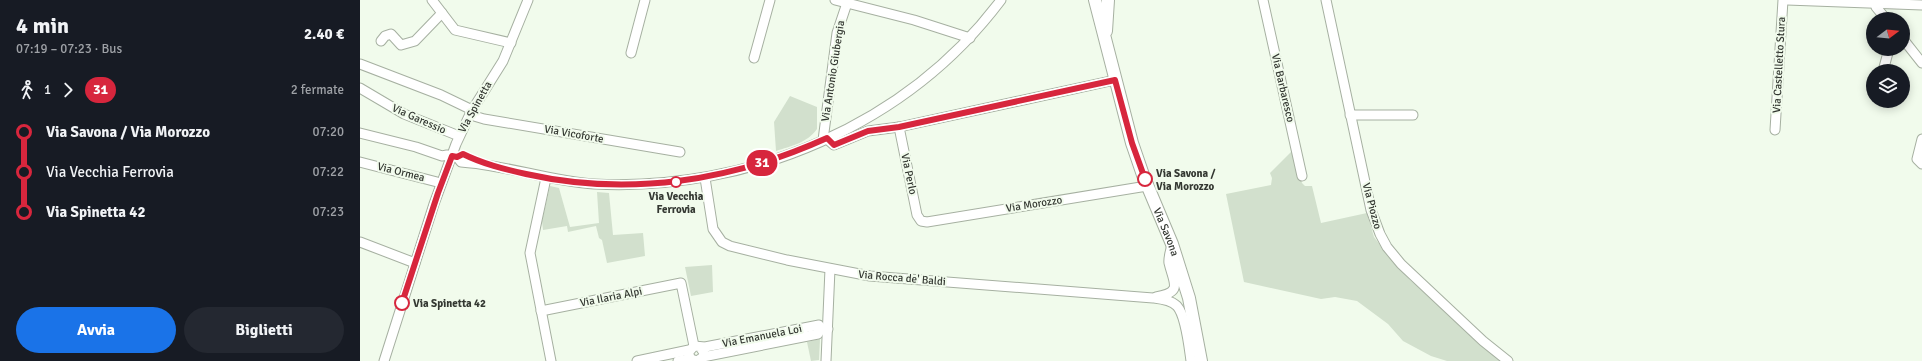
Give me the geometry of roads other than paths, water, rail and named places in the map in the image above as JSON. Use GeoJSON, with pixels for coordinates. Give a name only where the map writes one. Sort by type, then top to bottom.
{"type":"FeatureCollection","features":[{"type":"Feature","properties":{"kind":"main road","name":"Via Savona"},"geometry":{"type":"LineString","coordinates":[[1095,0],[1132,143],[1147,186],[1172,244],[1190,298],[1202,361]]}},
{"type":"Feature","properties":{"kind":"main road","name":"Via Savona"},"geometry":{"type":"LineString","coordinates":[[1105,36],[1108,0]]}},
{"type":"Feature","properties":{"kind":"street"},"geometry":{"type":"LineString","coordinates":[[432,0],[456,30],[511,43]]}},
{"type":"Feature","properties":{"kind":"street","name":"Via Spinetta"},"geometry":{"type":"LineString","coordinates":[[384,361],[442,183],[459,136],[503,61],[528,0]]}},
{"type":"Feature","properties":{"kind":"street"},"geometry":{"type":"LineString","coordinates":[[631,53],[645,0]]}},
{"type":"Feature","properties":{"kind":"street"},"geometry":{"type":"LineString","coordinates":[[754,58],[770,0]]}},
{"type":"Feature","properties":{"kind":"street"},"geometry":{"type":"LineString","coordinates":[[835,0],[914,20],[970,38]]}},
{"type":"Feature","properties":{"kind":"street"},"geometry":{"type":"LineString","coordinates":[[360,133],[416,147],[443,150],[452,156],[463,154],[482,164],[546,178],[610,184],[655,184],[705,178],[759,164],[825,139],[866,119],[911,90],[943,64],[970,38],[1001,0]]}},
{"type":"Feature","properties":{"kind":"street","name":"Via Barbaresco"},"geometry":{"type":"LineString","coordinates":[[1263,0],[1302,176]]}},
{"type":"Feature","properties":{"kind":"street","name":"Via Piozzo"},"geometry":{"type":"LineString","coordinates":[[1326,0],[1371,210],[1380,234],[1387,247],[1401,264],[1467,326],[1508,361]]}},
{"type":"Feature","properties":{"kind":"street","name":"Via Castelletto Stura"},"geometry":{"type":"LineString","coordinates":[[1775,130],[1782,0]]}},
{"type":"Feature","properties":{"kind":"street"},"geometry":{"type":"LineString","coordinates":[[1787,0],[1922,5]]}},
{"type":"Feature","properties":{"kind":"street","name":"Via Antonio Giubergia"},"geometry":{"type":"LineString","coordinates":[[825,139],[837,33],[847,2]]}},
{"type":"Feature","properties":{"kind":"street"},"geometry":{"type":"LineString","coordinates":[[1875,3],[1880,12]]}},
{"type":"Feature","properties":{"kind":"street"},"geometry":{"type":"LineString","coordinates":[[381,41],[385,36],[392,34],[401,45],[414,41],[442,13]]}},
{"type":"Feature","properties":{"kind":"street"},"geometry":{"type":"LineString","coordinates":[[1910,48],[1922,63]]}},
{"type":"Feature","properties":{"kind":"street","name":"Via Vicoforte"},"geometry":{"type":"LineString","coordinates":[[360,64],[441,95],[468,108],[474,116],[484,119],[680,152]]}},
{"type":"Feature","properties":{"kind":"street"},"geometry":{"type":"LineString","coordinates":[[825,139],[834,145],[868,131],[899,127],[1115,80]]}},
{"type":"Feature","properties":{"kind":"street","name":"Via Garessio"},"geometry":{"type":"LineString","coordinates":[[360,88],[404,114],[459,136]]}},
{"type":"Feature","properties":{"kind":"street"},"geometry":{"type":"LineString","coordinates":[[1350,115],[1413,115]]}},
{"type":"Feature","properties":{"kind":"street","name":"Via Perlo"},"geometry":{"type":"LineString","coordinates":[[899,127],[917,215],[922,221]]}},
{"type":"Feature","properties":{"kind":"street"},"geometry":{"type":"LineString","coordinates":[[1922,139],[1917,160],[1922,164]]}},
{"type":"Feature","properties":{"kind":"street","name":"Via Ormea"},"geometry":{"type":"LineString","coordinates":[[360,162],[442,183]]}},
{"type":"Feature","properties":{"kind":"street"},"geometry":{"type":"LineString","coordinates":[[546,178],[530,253],[551,361]]}},
{"type":"Feature","properties":{"kind":"street","name":"Via Rocca de' Baldi"},"geometry":{"type":"LineString","coordinates":[[705,178],[713,229],[722,242],[730,246],[830,269],[870,276],[1153,298],[1168,301],[1176,305],[1182,314],[1191,361]]}},
{"type":"Feature","properties":{"kind":"street","name":"Via Morozzo"},"geometry":{"type":"LineString","coordinates":[[922,221],[927,222],[1147,186]]}},
{"type":"Feature","properties":{"kind":"street"},"geometry":{"type":"LineString","coordinates":[[360,242],[415,264]]}},
{"type":"Feature","properties":{"kind":"street","name":"Via Rocca de' Baldi"},"geometry":{"type":"LineString","coordinates":[[1153,298],[1167,295],[1174,291],[1176,287],[1169,261],[1172,244]]}},
{"type":"Feature","properties":{"kind":"street"},"geometry":{"type":"LineString","coordinates":[[826,361],[824,329],[830,269]]}},
{"type":"Feature","properties":{"kind":"street","name":"Via Ilaria Alpi"},"geometry":{"type":"LineString","coordinates":[[541,311],[681,283],[696,354]]}},
{"type":"Feature","properties":{"kind":"street","name":"Via Emanuela Loi"},"geometry":{"type":"LineString","coordinates":[[637,361],[696,354],[819,325],[824,329]]}},
{"type":"Feature","properties":{"kind":"street","name":"Via Emanuela Loi"},"geometry":{"type":"LineString","coordinates":[[678,361],[696,354]]}},
{"type":"Feature","properties":{"kind":"place","name":"Via Savona / Via Morozzo"},"geometry":{"type":"Point","coordinates":[1145,179]}},
{"type":"Feature","properties":{"kind":"place","name":"Via Vecchia Ferrovia"},"geometry":{"type":"Point","coordinates":[676,182]}},
{"type":"Feature","properties":{"kind":"place","name":"Via Spinetta 42"},"geometry":{"type":"Point","coordinates":[402,303]}}]}
